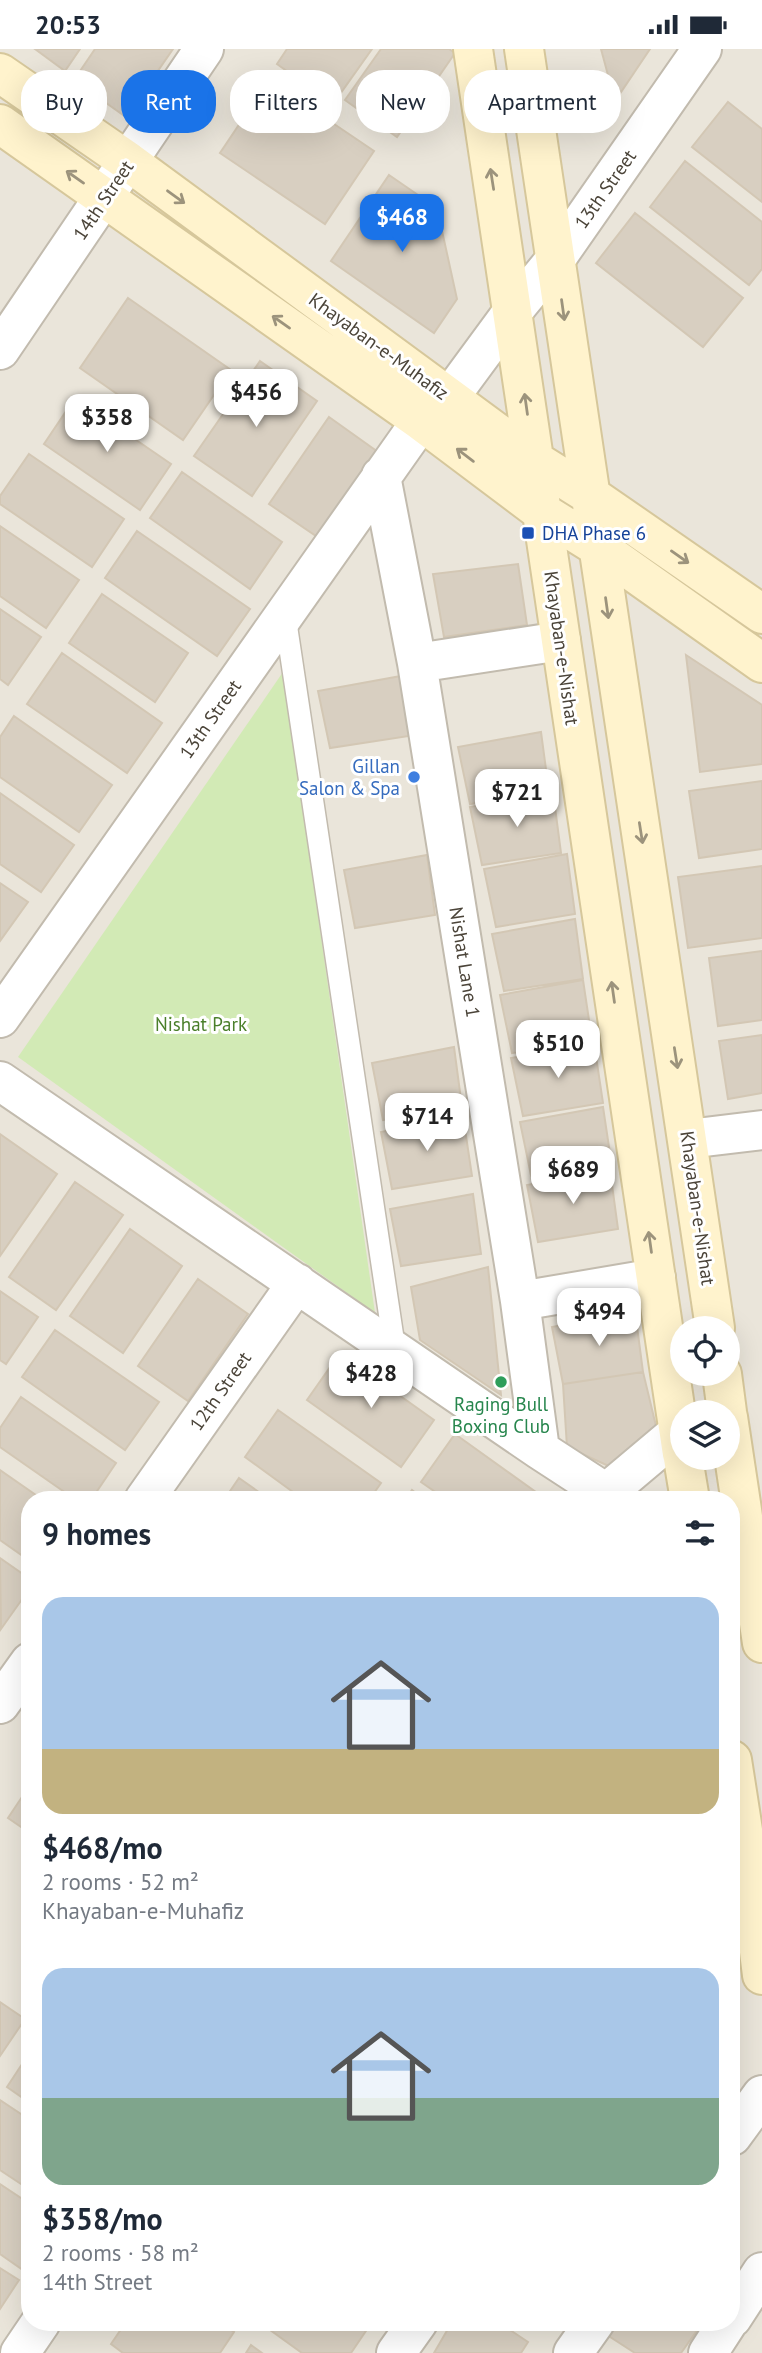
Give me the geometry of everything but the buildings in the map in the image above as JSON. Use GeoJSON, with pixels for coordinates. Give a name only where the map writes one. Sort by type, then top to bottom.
{"type":"FeatureCollection","features":[{"type":"Feature","properties":{"kind":"street","name":"14th Street"},"geometry":{"type":"LineString","coordinates":[[0,350],[204,49]]}},
{"type":"Feature","properties":{"kind":"street","name":"Khayaban-e-Nishat"},"geometry":{"type":"LineString","coordinates":[[473,49],[656,1278],[697,1400]]}},
{"type":"Feature","properties":{"kind":"street","name":"Khayaban-e-Nishat"},"geometry":{"type":"LineString","coordinates":[[524,49],[713,1316]]}},
{"type":"Feature","properties":{"kind":"street","name":"13th Street"},"geometry":{"type":"LineString","coordinates":[[0,1018],[381,476],[555,260],[702,49]]}},
{"type":"Feature","properties":{"kind":"street","name":"Khayaban-e-Muhafiz"},"geometry":{"type":"LineString","coordinates":[[0,73],[129,162],[435,409],[542,512],[598,547],[762,663]]}},
{"type":"Feature","properties":{"kind":"street","name":"Khayaban-e-Muhafiz"},"geometry":{"type":"LineString","coordinates":[[0,124],[105,198],[435,409],[534,460],[760,608]]}},
{"type":"Feature","properties":{"kind":"street","name":"Nishat Lane 1"},"geometry":{"type":"LineString","coordinates":[[381,476],[417,663],[520,1301],[540,1450]]}},
{"type":"Feature","properties":{"kind":"street"},"geometry":{"type":"LineString","coordinates":[[731,641],[760,608]]}},
{"type":"Feature","properties":{"kind":"street"},"geometry":{"type":"LineString","coordinates":[[417,663],[561,641]]}},
{"type":"Feature","properties":{"kind":"street"},"geometry":{"type":"LineString","coordinates":[[0,1081],[540,1450],[596,1491]]}},
{"type":"Feature","properties":{"kind":"street"},"geometry":{"type":"LineString","coordinates":[[688,1139],[762,1130]]}},
{"type":"Feature","properties":{"kind":"street"},"geometry":{"type":"LineString","coordinates":[[520,1301],[656,1278]]}},
{"type":"Feature","properties":{"kind":"street","name":"12th Street"},"geometry":{"type":"LineString","coordinates":[[150,1491],[297,1283]]}},
{"type":"Feature","properties":{"kind":"street"},"geometry":{"type":"LineString","coordinates":[[612,1491],[670,1447]]}},
{"type":"Feature","properties":{"kind":"street","name":"Khayaban-e-Nishat"},"geometry":{"type":"LineString","coordinates":[[692,1491],[695,1470]]}},
{"type":"Feature","properties":{"kind":"street","name":"Khayaban-e-Nishat"},"geometry":{"type":"LineString","coordinates":[[717,1470],[722,1491]]}},
{"type":"Feature","properties":{"kind":"street","name":"Khayaban-e-Nishat"},"geometry":{"type":"LineString","coordinates":[[740,1559],[762,1643]]}},
{"type":"Feature","properties":{"kind":"street"},"geometry":{"type":"LineString","coordinates":[[0,1704],[21,1675]]}},
{"type":"Feature","properties":{"kind":"street"},"geometry":{"type":"LineString","coordinates":[[740,1811],[762,1975]]}},
{"type":"Feature","properties":{"kind":"street"},"geometry":{"type":"LineString","coordinates":[[740,2125],[762,2095]]}},
{"type":"Feature","properties":{"kind":"street"},"geometry":{"type":"LineString","coordinates":[[740,2306],[762,2273]]}},
{"type":"Feature","properties":{"kind":"street"},"geometry":{"type":"LineString","coordinates":[[20,2353],[35,2331]]}},
{"type":"Feature","properties":{"kind":"street"},"geometry":{"type":"LineString","coordinates":[[396,2353],[412,2331]]}},
{"type":"Feature","properties":{"kind":"street"},"geometry":{"type":"LineString","coordinates":[[573,2353],[589,2331]]}},
{"type":"Feature","properties":{"kind":"street"},"geometry":{"type":"LineString","coordinates":[[708,2353],[722,2331]]}},
{"type":"Feature","properties":{"kind":"lane"},"geometry":{"type":"LineString","coordinates":[[284,613],[395,1351]]}},
{"type":"Feature","properties":{"kind":"shaded area"},"geometry":{"type":"Polygon","coordinates":[[[0,49],[762,49],[762,2353],[0,2353],[0,49]]]}},
{"type":"Feature","properties":{"kind":"green space","name":"Nishat Park"},"geometry":{"type":"Polygon","coordinates":[[[283,672],[375,1313],[18,1057],[283,672]]]}},
{"type":"Feature","properties":{"kind":"place","name":"DHA Phase 6"},"geometry":{"type":"Point","coordinates":[528,533]}},
{"type":"Feature","properties":{"kind":"place","name":"Gillan Salon & Spa"},"geometry":{"type":"Point","coordinates":[414,777]}},
{"type":"Feature","properties":{"kind":"place","name":"Raging Bull Boxing Club"},"geometry":{"type":"Point","coordinates":[501,1382]}}]}
